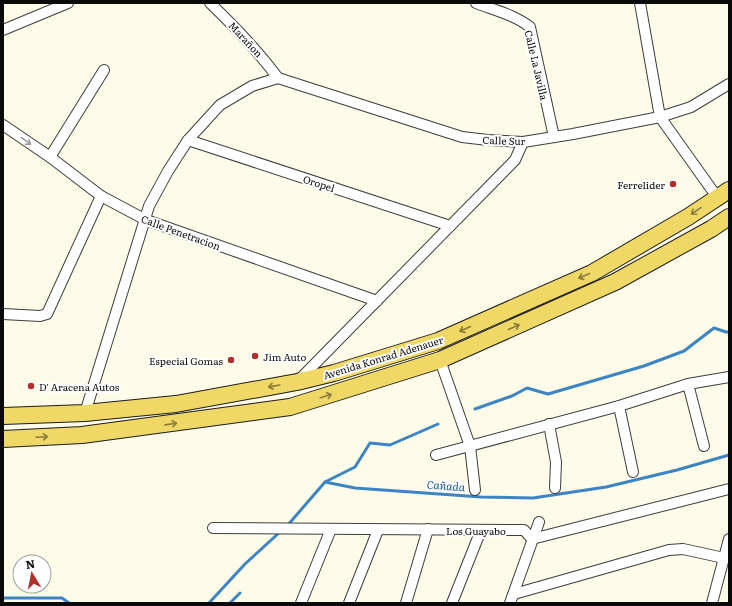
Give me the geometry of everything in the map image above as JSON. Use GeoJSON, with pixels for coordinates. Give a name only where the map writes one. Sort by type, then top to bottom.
{"type":"FeatureCollection","features":[{"type":"Feature","properties":{"kind":"main road","name":"Avenida Konrad Adenauer"},"geometry":{"type":"LineString","coordinates":[[3,416],[85,414],[176,404],[297,382],[334,373],[438,341],[592,273],[688,217],[723,194]]}},
{"type":"Feature","properties":{"kind":"main road","name":"Avenida Konrad Adenauer"},"geometry":{"type":"LineString","coordinates":[[3,439],[82,435],[290,407],[440,360],[615,282],[711,229],[729,217]]}},
{"type":"Feature","properties":{"kind":"street"},"geometry":{"type":"LineString","coordinates":[[3,30],[68,3]]}},
{"type":"Feature","properties":{"kind":"street","name":"Marañon"},"geometry":{"type":"LineString","coordinates":[[210,3],[237,28],[278,78]]}},
{"type":"Feature","properties":{"kind":"street","name":"Calle La Javilla"},"geometry":{"type":"LineString","coordinates":[[476,3],[510,16],[530,27],[554,137]]}},
{"type":"Feature","properties":{"kind":"street"},"geometry":{"type":"LineString","coordinates":[[640,3],[660,116],[723,194]]}},
{"type":"Feature","properties":{"kind":"street"},"geometry":{"type":"LineString","coordinates":[[50,157],[104,70]]}},
{"type":"Feature","properties":{"kind":"street"},"geometry":{"type":"LineString","coordinates":[[85,414],[146,220],[149,206],[168,171],[188,140],[220,105],[252,86],[278,78]]}},
{"type":"Feature","properties":{"kind":"street","name":"Calle Sur"},"geometry":{"type":"LineString","coordinates":[[278,78],[462,137],[523,142],[573,134],[660,116],[691,107],[729,84]]}},
{"type":"Feature","properties":{"kind":"street","name":"Calle Penetracion"},"geometry":{"type":"LineString","coordinates":[[3,125],[50,157],[101,196],[146,220],[377,301]]}},
{"type":"Feature","properties":{"kind":"street","name":"Oropel"},"geometry":{"type":"LineString","coordinates":[[188,140],[450,226]]}},
{"type":"Feature","properties":{"kind":"street"},"geometry":{"type":"LineString","coordinates":[[297,382],[515,160],[523,142]]}},
{"type":"Feature","properties":{"kind":"street"},"geometry":{"type":"LineString","coordinates":[[3,314],[40,316],[47,314],[101,196]]}},
{"type":"Feature","properties":{"kind":"street"},"geometry":{"type":"LineString","coordinates":[[440,360],[470,446],[476,490]]}},
{"type":"Feature","properties":{"kind":"street"},"geometry":{"type":"LineString","coordinates":[[436,455],[619,406],[688,384],[729,377]]}},
{"type":"Feature","properties":{"kind":"street"},"geometry":{"type":"LineString","coordinates":[[688,384],[704,446]]}},
{"type":"Feature","properties":{"kind":"street"},"geometry":{"type":"LineString","coordinates":[[619,406],[633,472]]}},
{"type":"Feature","properties":{"kind":"street"},"geometry":{"type":"LineString","coordinates":[[549,424],[556,462],[555,488]]}},
{"type":"Feature","properties":{"kind":"street"},"geometry":{"type":"LineString","coordinates":[[532,538],[729,489]]}},
{"type":"Feature","properties":{"kind":"street"},"geometry":{"type":"LineString","coordinates":[[512,598],[532,538],[539,522]]}},
{"type":"Feature","properties":{"kind":"street","name":"Los Guayabo"},"geometry":{"type":"LineString","coordinates":[[213,528],[295,530],[524,530],[532,538]]}},
{"type":"Feature","properties":{"kind":"street"},"geometry":{"type":"LineString","coordinates":[[301,603],[331,529]]}},
{"type":"Feature","properties":{"kind":"street"},"geometry":{"type":"LineString","coordinates":[[350,603],[378,530]]}},
{"type":"Feature","properties":{"kind":"street"},"geometry":{"type":"LineString","coordinates":[[406,603],[428,530]]}},
{"type":"Feature","properties":{"kind":"street"},"geometry":{"type":"LineString","coordinates":[[452,603],[481,530]]}},
{"type":"Feature","properties":{"kind":"street"},"geometry":{"type":"LineString","coordinates":[[712,603],[729,539]]}},
{"type":"Feature","properties":{"kind":"street"},"geometry":{"type":"LineString","coordinates":[[512,598],[669,550],[683,549],[724,558]]}},
{"type":"Feature","properties":{"kind":"waterway"},"geometry":{"type":"LineString","coordinates":[[475,409],[512,396],[527,388],[548,394],[644,366],[684,351],[714,328],[729,332]]}},
{"type":"Feature","properties":{"kind":"waterway"},"geometry":{"type":"LineString","coordinates":[[325,482],[355,467],[370,443],[390,445],[438,424]]}},
{"type":"Feature","properties":{"kind":"waterway","name":"Cañada"},"geometry":{"type":"LineString","coordinates":[[287,526],[325,482],[355,488],[481,497],[533,498],[606,487],[677,470],[729,455]]}},
{"type":"Feature","properties":{"kind":"waterway","name":"Cañada"},"geometry":{"type":"LineString","coordinates":[[209,603],[245,564],[281,531]]}},
{"type":"Feature","properties":{"kind":"waterway"},"geometry":{"type":"LineString","coordinates":[[230,603],[240,593]]}},
{"type":"Feature","properties":{"kind":"waterway","name":"Cañada"},"geometry":{"type":"LineString","coordinates":[[3,598],[62,598],[69,603]]}},
{"type":"Feature","properties":{"kind":"place","name":"Ferrelider"},"geometry":{"type":"Point","coordinates":[673,184]}},
{"type":"Feature","properties":{"kind":"place","name":"Jim Auto"},"geometry":{"type":"Point","coordinates":[255,356]}},
{"type":"Feature","properties":{"kind":"place","name":"Especial Gomas"},"geometry":{"type":"Point","coordinates":[231,360]}},
{"type":"Feature","properties":{"kind":"place","name":"D' Aracena Autos"},"geometry":{"type":"Point","coordinates":[31,386]}}]}
